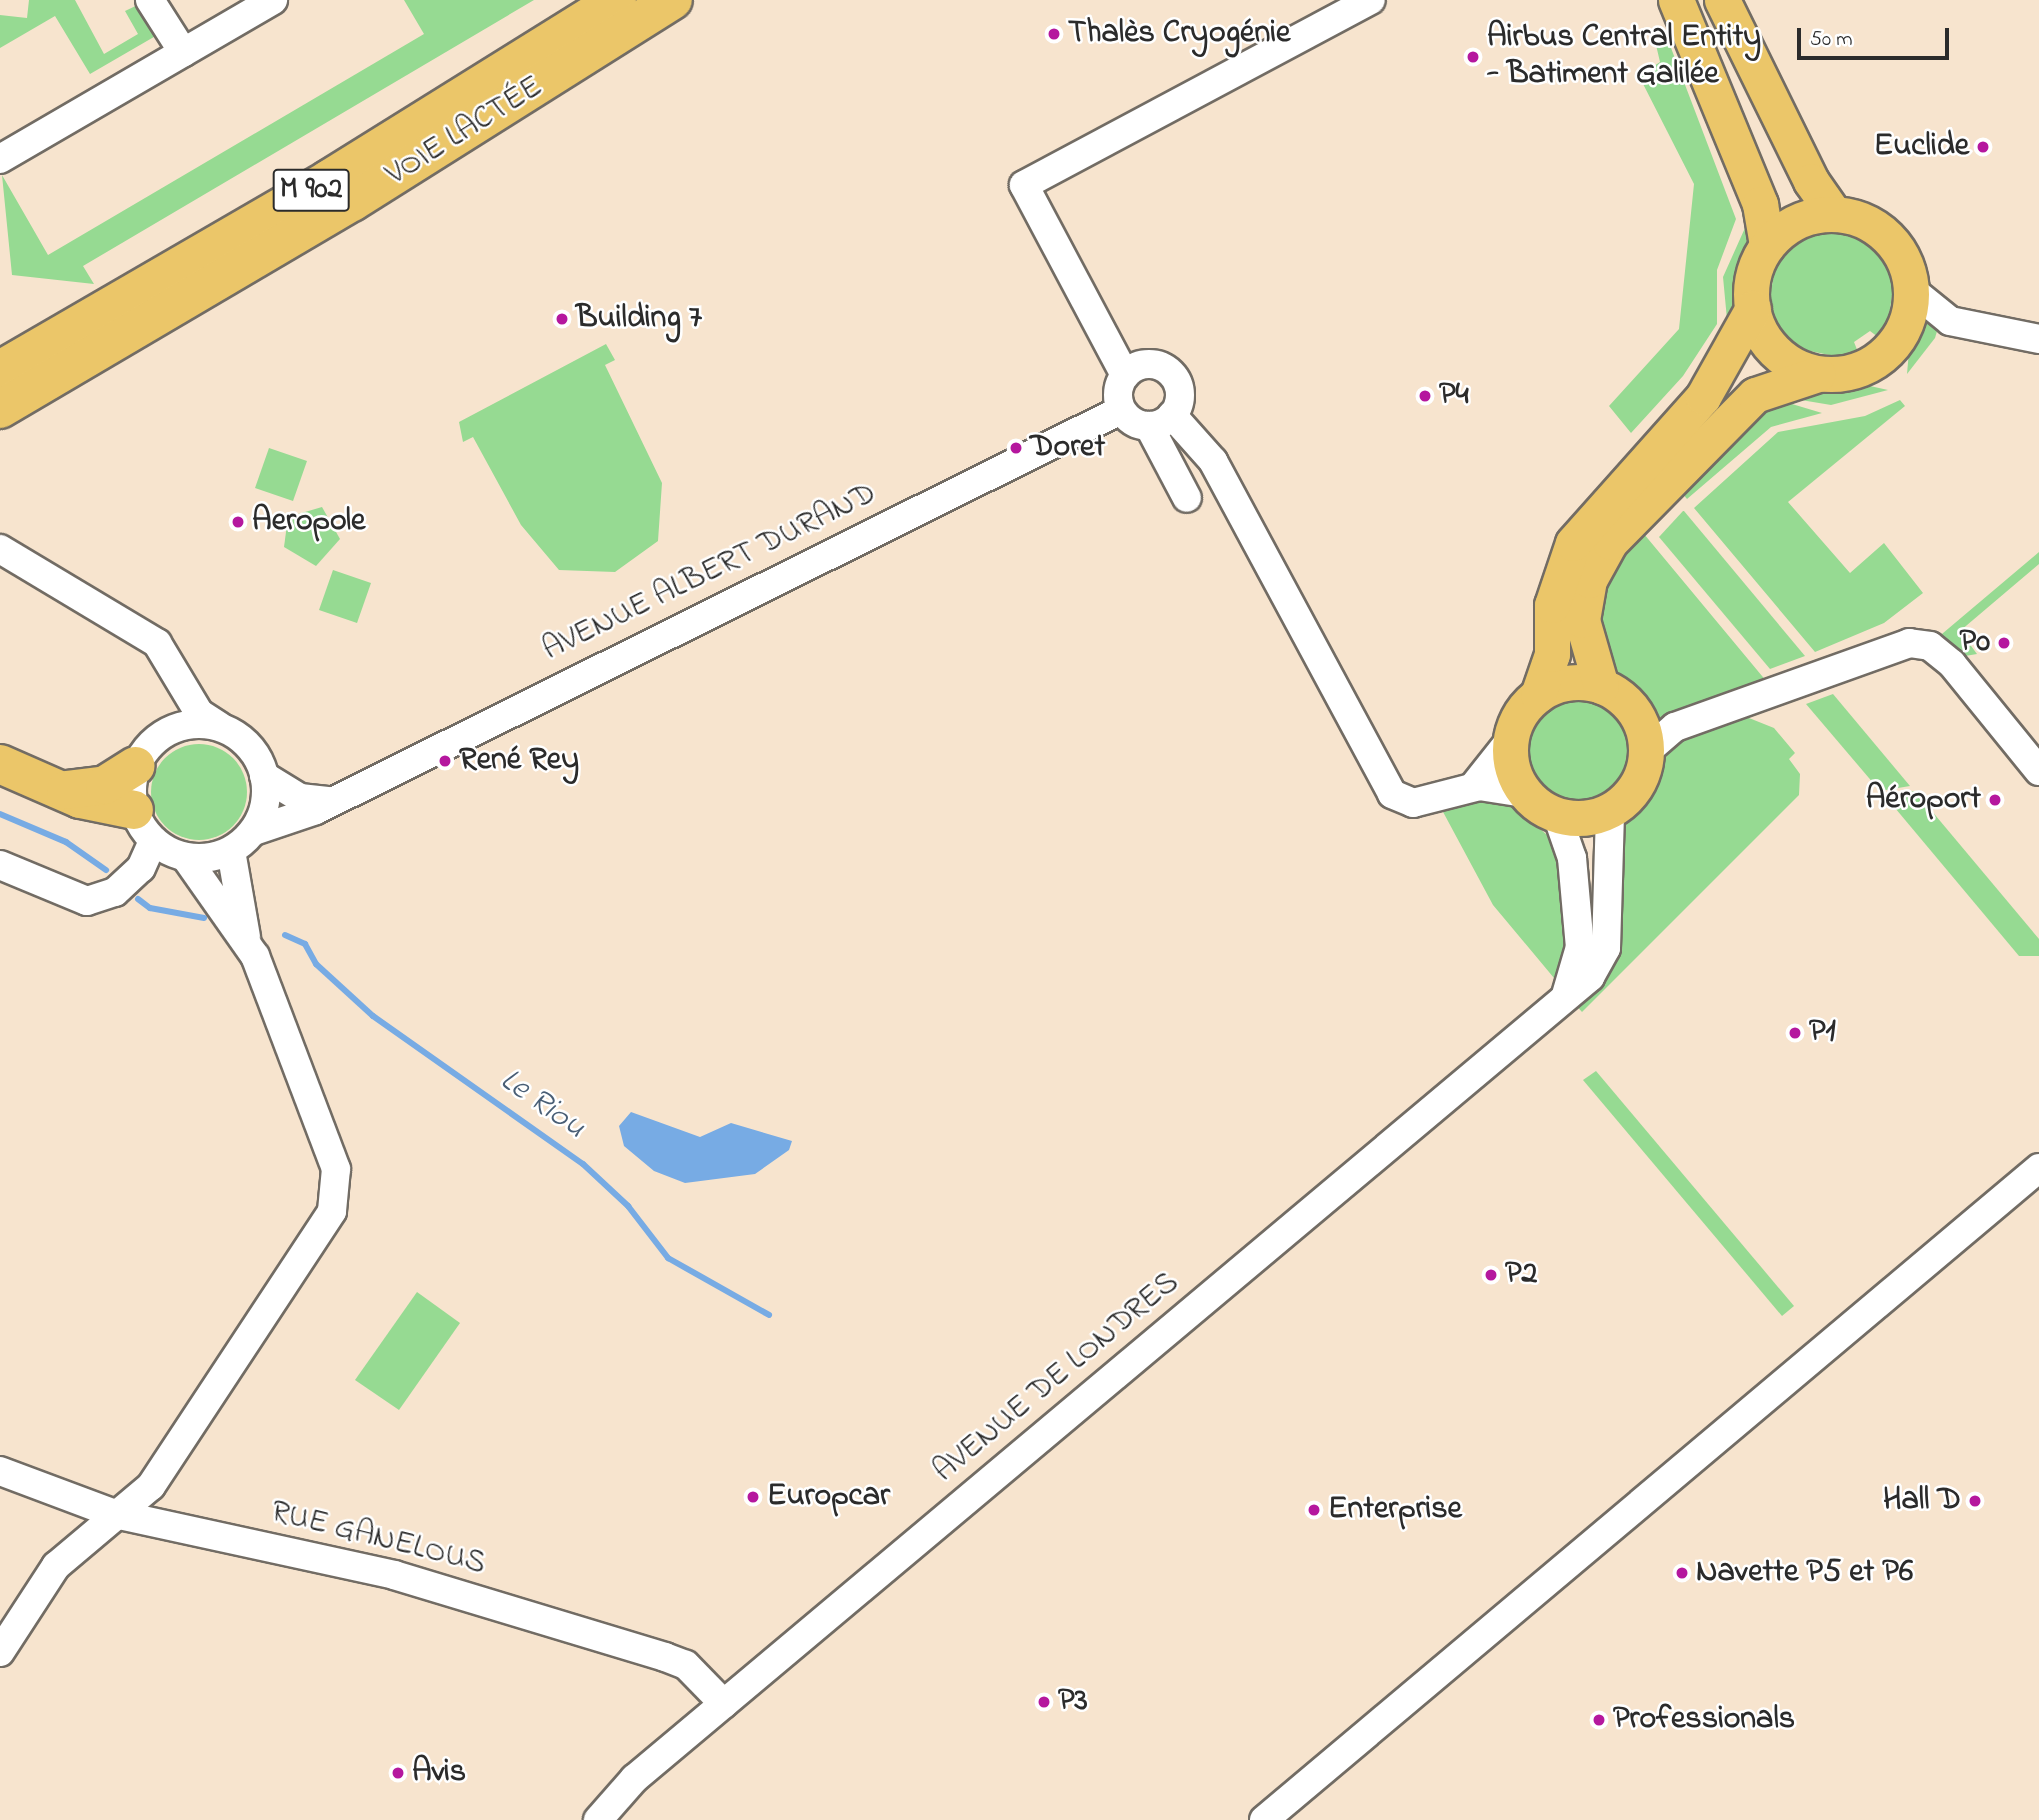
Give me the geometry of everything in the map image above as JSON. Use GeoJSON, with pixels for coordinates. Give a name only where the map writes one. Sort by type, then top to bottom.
{"type":"FeatureCollection","features":[{"type":"Feature","properties":{"kind":"highway","name":"VOIE LACTÉE"},"geometry":{"type":"LineString","coordinates":[[0,370],[329,179],[617,0]]}},
{"type":"Feature","properties":{"kind":"highway","name":"VOIE LACTÉE"},"geometry":{"type":"LineString","coordinates":[[0,409],[352,202],[673,0]]}},
{"type":"Feature","properties":{"kind":"highway"},"geometry":{"type":"LineString","coordinates":[[0,764],[143,825]]}},
{"type":"Feature","properties":{"kind":"highway"},"geometry":{"type":"LineString","coordinates":[[64,790],[96,788],[136,766]]}},
{"type":"Feature","properties":{"kind":"main road"},"geometry":{"type":"LineString","coordinates":[[1676,0],[1760,204],[1767,245]]}},
{"type":"Feature","properties":{"kind":"main road"},"geometry":{"type":"LineString","coordinates":[[1722,0],[1811,181],[1834,214]]}},
{"type":"Feature","properties":{"kind":"main road"},"geometry":{"type":"LineString","coordinates":[[1538,695],[1568,682],[1601,686],[1634,712],[1646,752],[1636,786],[1610,810],[1557,815],[1525,793],[1512,767],[1511,739],[1538,695],[1552,654],[1556,583],[1573,543],[1703,397],[1752,309],[1754,275],[1767,245],[1804,219],[1834,214],[1864,221],[1889,239],[1912,290],[1909,315],[1890,349],[1857,371],[1818,374],[1755,395],[1610,542],[1589,580],[1582,620],[1601,686]]}},
{"type":"Feature","properties":{"kind":"main road"},"geometry":{"type":"LineString","coordinates":[[1752,309],[1775,351],[1818,374]]}},
{"type":"Feature","properties":{"kind":"street"},"geometry":{"type":"LineString","coordinates":[[150,0],[183,52]]}},
{"type":"Feature","properties":{"kind":"street"},"geometry":{"type":"LineString","coordinates":[[0,159],[273,0]]}},
{"type":"Feature","properties":{"kind":"street"},"geometry":{"type":"LineString","coordinates":[[1125,375],[1024,185],[1371,0]]}},
{"type":"Feature","properties":{"kind":"street"},"geometry":{"type":"LineString","coordinates":[[1912,290],[1950,321],[2039,339]]}},
{"type":"Feature","properties":{"kind":"street"},"geometry":{"type":"LineString","coordinates":[[1161,420],[1179,391],[1168,372],[1147,364],[1125,375],[1118,392],[1121,410],[1161,420],[1222,477],[1381,781],[1413,803],[1472,787],[1525,793]]}},
{"type":"Feature","properties":{"kind":"street","name":"AVENUE ALBERT DURAND"},"geometry":{"type":"LineString","coordinates":[[254,831],[330,802],[1121,410]]}},
{"type":"Feature","properties":{"kind":"street"},"geometry":{"type":"LineString","coordinates":[[1161,420],[1187,498]]}},
{"type":"Feature","properties":{"kind":"street"},"geometry":{"type":"LineString","coordinates":[[0,549],[157,643],[199,713],[249,745],[264,776],[265,808],[254,831],[231,851],[186,858]]}},
{"type":"Feature","properties":{"kind":"street"},"geometry":{"type":"LineString","coordinates":[[133,629],[166,687],[162,734]]}},
{"type":"Feature","properties":{"kind":"street"},"geometry":{"type":"LineString","coordinates":[[1646,752],[1675,727],[1909,643],[1930,646],[1952,663],[2039,771]]}},
{"type":"Feature","properties":{"kind":"street"},"geometry":{"type":"LineString","coordinates":[[0,865],[87,901],[115,892],[136,872],[143,825],[136,766],[162,734],[184,725],[219,726]]}},
{"type":"Feature","properties":{"kind":"street"},"geometry":{"type":"LineString","coordinates":[[1472,787],[1511,739]]}},
{"type":"Feature","properties":{"kind":"street"},"geometry":{"type":"LineString","coordinates":[[264,776],[300,798],[330,802]]}},
{"type":"Feature","properties":{"kind":"street","name":"AVENUE DE LONDRES"},"geometry":{"type":"LineString","coordinates":[[598,1820],[628,1785],[1590,977],[1606,948],[1610,810]]}},
{"type":"Feature","properties":{"kind":"street"},"geometry":{"type":"LineString","coordinates":[[1557,815],[1572,858],[1580,947],[1566,995]]}},
{"type":"Feature","properties":{"kind":"street"},"geometry":{"type":"LineString","coordinates":[[143,825],[186,858],[247,939]]}},
{"type":"Feature","properties":{"kind":"street"},"geometry":{"type":"LineString","coordinates":[[0,1652],[56,1566],[151,1486],[332,1211],[336,1169],[247,939],[231,851]]}},
{"type":"Feature","properties":{"kind":"street"},"geometry":{"type":"LineString","coordinates":[[1264,1820],[2039,1168]]}},
{"type":"Feature","properties":{"kind":"street"},"geometry":{"type":"LineString","coordinates":[[1371,1730],[1402,1720],[2039,1192]]}},
{"type":"Feature","properties":{"kind":"street","name":"RUE GANELOUS"},"geometry":{"type":"LineString","coordinates":[[0,1471],[115,1514],[394,1575],[542,1618],[686,1665],[724,1704]]}},
{"type":"Feature","properties":{"kind":"green space"},"geometry":{"type":"Polygon","coordinates":[[[29,0],[75,0],[104,54],[138,34],[125,11],[142,3],[159,34],[90,74],[55,16],[0,48],[0,15],[27,18],[29,0]]]}},
{"type":"Feature","properties":{"kind":"green space"},"geometry":{"type":"Polygon","coordinates":[[[404,0],[534,0],[83,266],[94,284],[12,275],[2,175],[48,255],[424,34],[404,0]]]}},
{"type":"Feature","properties":{"kind":"green space"},"geometry":{"type":"Polygon","coordinates":[[[1668,40],[1736,219],[1717,270],[1717,324],[1683,376],[1631,433],[1609,406],[1679,329],[1694,184],[1639,76],[1660,62],[1656,45],[1668,40]]]}},
{"type":"Feature","properties":{"kind":"green space"},"geometry":{"type":"Polygon","coordinates":[[[1749,219],[1753,237],[1739,267],[1737,311],[1728,330],[1723,277],[1749,219]]]}},
{"type":"Feature","properties":{"kind":"green space"},"geometry":{"type":"Polygon","coordinates":[[[1819,231],[1844,231],[1867,241],[1885,258],[1894,282],[1888,323],[1878,337],[1870,331],[1854,342],[1858,352],[1844,358],[1795,348],[1777,330],[1768,307],[1777,258],[1795,240],[1819,231]]]}},
{"type":"Feature","properties":{"kind":"green space"},"geometry":{"type":"Polygon","coordinates":[[[1926,320],[1938,328],[1935,338],[1907,374],[1909,351],[1926,320]]]}},
{"type":"Feature","properties":{"kind":"green space"},"geometry":{"type":"Polygon","coordinates":[[[606,344],[615,360],[605,365],[662,483],[658,541],[615,572],[559,570],[521,525],[473,437],[463,442],[459,422],[606,344]]]}},
{"type":"Feature","properties":{"kind":"green space"},"geometry":{"type":"Polygon","coordinates":[[[1861,384],[1888,390],[1831,405],[1795,399],[1815,390],[1861,384]]]}},
{"type":"Feature","properties":{"kind":"green space"},"geometry":{"type":"Polygon","coordinates":[[[1900,400],[1905,406],[1788,502],[1850,573],[1884,543],[1923,593],[1884,623],[1815,652],[1694,508],[1778,432],[1865,416],[1900,400]]]}},
{"type":"Feature","properties":{"kind":"green space"},"geometry":{"type":"Polygon","coordinates":[[[1782,401],[1822,413],[1771,427],[1687,499],[1677,487],[1740,421],[1782,401]]]}},
{"type":"Feature","properties":{"kind":"green space"},"geometry":{"type":"Polygon","coordinates":[[[269,448],[307,461],[293,501],[255,488],[269,448]]]}},
{"type":"Feature","properties":{"kind":"green space"},"geometry":{"type":"Polygon","coordinates":[[[322,507],[340,539],[316,566],[284,547],[288,517],[322,507]]]}},
{"type":"Feature","properties":{"kind":"green space"},"geometry":{"type":"Polygon","coordinates":[[[1683,511],[1805,656],[1770,669],[1659,537],[1683,511]]]}},
{"type":"Feature","properties":{"kind":"green space"},"geometry":{"type":"Polygon","coordinates":[[[1639,528],[1767,682],[1659,722],[1639,692],[1604,661],[1596,596],[1639,528]]]}},
{"type":"Feature","properties":{"kind":"green space"},"geometry":{"type":"Polygon","coordinates":[[[2039,552],[2039,564],[1960,631],[1977,654],[1959,657],[1936,639],[2039,552]]]}},
{"type":"Feature","properties":{"kind":"green space"},"geometry":{"type":"Polygon","coordinates":[[[333,570],[371,583],[357,623],[319,610],[333,570]]]}},
{"type":"Feature","properties":{"kind":"green space"},"geometry":{"type":"Polygon","coordinates":[[[1833,694],[1910,786],[1880,791],[1806,704],[1833,694]]]}},
{"type":"Feature","properties":{"kind":"green space"},"geometry":{"type":"Polygon","coordinates":[[[1578,700],[1606,708],[1620,722],[1628,750],[1620,778],[1606,792],[1578,800],[1550,792],[1536,778],[1528,750],[1536,722],[1550,708],[1578,700]]]}},
{"type":"Feature","properties":{"kind":"green space"},"geometry":{"type":"Polygon","coordinates":[[[1744,716],[1774,728],[1795,753],[1789,759],[1800,774],[1799,795],[1582,1012],[1574,1003],[1620,926],[1622,824],[1650,795],[1665,755],[1682,737],[1744,716]]]}},
{"type":"Feature","properties":{"kind":"green space"},"geometry":{"type":"Polygon","coordinates":[[[199,744],[217,748],[233,758],[243,774],[247,792],[243,810],[233,826],[217,836],[199,840],[181,836],[165,826],[155,810],[151,792],[155,774],[165,758],[181,748],[199,744]]]}},
{"type":"Feature","properties":{"kind":"green space"},"geometry":{"type":"Polygon","coordinates":[[[1915,791],[2039,939],[2039,956],[2019,956],[1885,796],[1915,791]]]}},
{"type":"Feature","properties":{"kind":"green space"},"geometry":{"type":"Polygon","coordinates":[[[1476,799],[1510,803],[1554,841],[1563,863],[1557,865],[1563,867],[1571,948],[1559,984],[1493,905],[1442,810],[1476,799]]]}},
{"type":"Feature","properties":{"kind":"green space"},"geometry":{"type":"Polygon","coordinates":[[[1596,1071],[1794,1306],[1782,1316],[1583,1080],[1596,1071]]]}},
{"type":"Feature","properties":{"kind":"green space"},"geometry":{"type":"Polygon","coordinates":[[[417,1292],[460,1323],[399,1410],[355,1380],[417,1292]]]}},
{"type":"Feature","properties":{"kind":"water"},"geometry":{"type":"Polygon","coordinates":[[[631,1112],[700,1137],[731,1123],[792,1141],[789,1150],[755,1174],[685,1183],[654,1171],[624,1146],[619,1126],[631,1112]]]}},
{"type":"Feature","properties":{"kind":"waterway","name":"Le Riou"},"geometry":{"type":"LineString","coordinates":[[0,814],[66,842],[106,870]]}},
{"type":"Feature","properties":{"kind":"waterway","name":"Le Riou"},"geometry":{"type":"LineString","coordinates":[[138,899],[150,908],[204,918]]}},
{"type":"Feature","properties":{"kind":"waterway","name":"Le Riou"},"geometry":{"type":"LineString","coordinates":[[285,935],[305,944],[316,964],[373,1016],[583,1164],[628,1206],[668,1258],[769,1315]]}},
{"type":"Feature","properties":{"kind":"place","name":"Thalès Cryogénie"},"geometry":{"type":"Point","coordinates":[1054,34]}},
{"type":"Feature","properties":{"kind":"place","name":"Airbus Central Entity - Batiment Galilée"},"geometry":{"type":"Point","coordinates":[1473,57]}},
{"type":"Feature","properties":{"kind":"place","name":"Euclide"},"geometry":{"type":"Point","coordinates":[1983,147]}},
{"type":"Feature","properties":{"kind":"place","name":"Building 7"},"geometry":{"type":"Point","coordinates":[562,319]}},
{"type":"Feature","properties":{"kind":"place","name":"P4"},"geometry":{"type":"Point","coordinates":[1425,396]}},
{"type":"Feature","properties":{"kind":"place","name":"Doret"},"geometry":{"type":"Point","coordinates":[1016,448]}},
{"type":"Feature","properties":{"kind":"place","name":"Aeropole"},"geometry":{"type":"Point","coordinates":[238,522]}},
{"type":"Feature","properties":{"kind":"place","name":"P0"},"geometry":{"type":"Point","coordinates":[2004,643]}},
{"type":"Feature","properties":{"kind":"place","name":"René Rey"},"geometry":{"type":"Point","coordinates":[445,761]}},
{"type":"Feature","properties":{"kind":"place","name":"Aéroport"},"geometry":{"type":"Point","coordinates":[1995,800]}},
{"type":"Feature","properties":{"kind":"place","name":"P1"},"geometry":{"type":"Point","coordinates":[1795,1033]}},
{"type":"Feature","properties":{"kind":"place","name":"P2"},"geometry":{"type":"Point","coordinates":[1491,1275]}},
{"type":"Feature","properties":{"kind":"place","name":"Europcar"},"geometry":{"type":"Point","coordinates":[753,1497]}},
{"type":"Feature","properties":{"kind":"place","name":"Hall D"},"geometry":{"type":"Point","coordinates":[1975,1501]}},
{"type":"Feature","properties":{"kind":"place","name":"Enterprise"},"geometry":{"type":"Point","coordinates":[1314,1510]}},
{"type":"Feature","properties":{"kind":"place","name":"Navette P5 et P6"},"geometry":{"type":"Point","coordinates":[1682,1573]}},
{"type":"Feature","properties":{"kind":"place","name":"P3"},"geometry":{"type":"Point","coordinates":[1044,1702]}},
{"type":"Feature","properties":{"kind":"place","name":"Professionals"},"geometry":{"type":"Point","coordinates":[1599,1720]}},
{"type":"Feature","properties":{"kind":"place","name":"Avis"},"geometry":{"type":"Point","coordinates":[398,1773]}}]}
